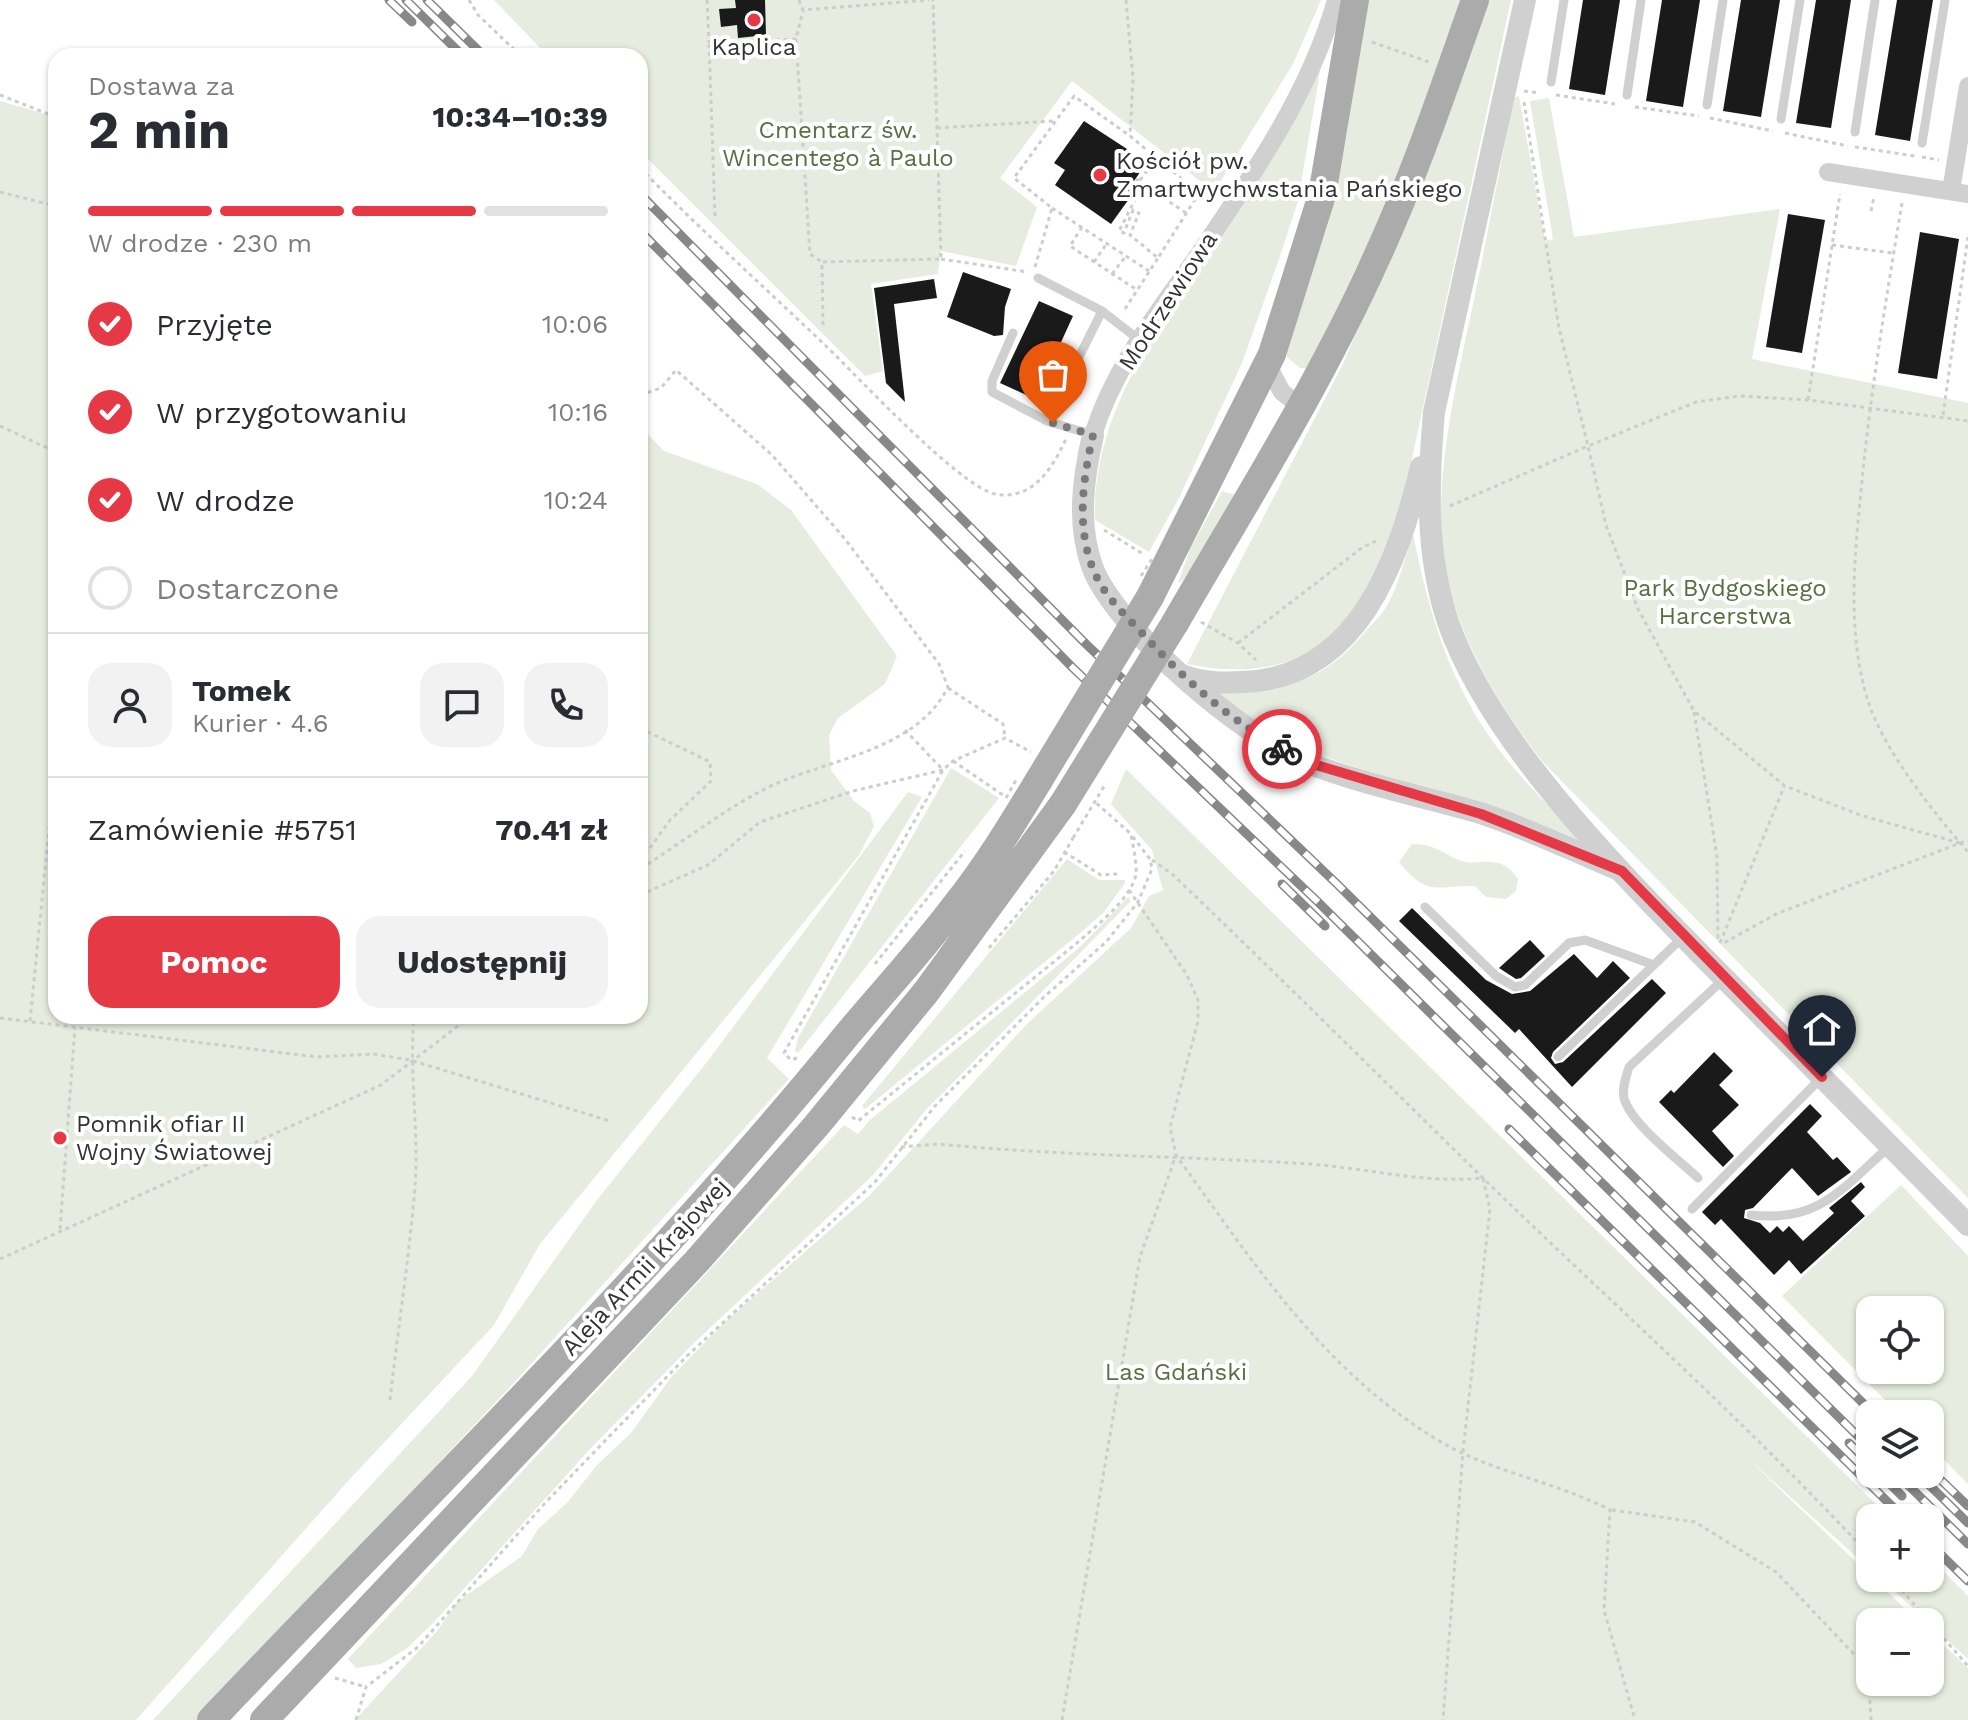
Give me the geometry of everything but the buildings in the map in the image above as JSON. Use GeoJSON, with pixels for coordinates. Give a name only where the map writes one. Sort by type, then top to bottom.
{"type":"FeatureCollection","features":[{"type":"Feature","properties":{"kind":"main road","name":"Aleja Armii Krajowej"},"geometry":{"type":"LineString","coordinates":[[211,1720],[373,1549],[511,1412],[778,1120],[954,908],[996,852],[1150,597],[1267,364],[1322,195],[1352,35],[1355,0]]}},
{"type":"Feature","properties":{"kind":"main road","name":"Aleja Armii Krajowej"},"geometry":{"type":"LineString","coordinates":[[264,1720],[686,1272],[816,1126],[926,992],[1063,804],[1188,623],[1376,261],[1475,0]]}},
{"type":"Feature","properties":{"kind":"street","name":"Modrzewiowa"},"geometry":{"type":"LineString","coordinates":[[1093,435],[1105,402],[1138,339],[1263,155],[1304,81],[1329,27],[1336,0]]}},
{"type":"Feature","properties":{"kind":"street"},"geometry":{"type":"LineString","coordinates":[[1181,675],[1220,683],[1258,681],[1301,669],[1323,658],[1341,642],[1375,597],[1402,541],[1434,412],[1525,0]]}},
{"type":"Feature","properties":{"kind":"street"},"geometry":{"type":"LineString","coordinates":[[1828,172],[1959,192],[1968,86]]}},
{"type":"Feature","properties":{"kind":"street"},"geometry":{"type":"LineString","coordinates":[[1267,364],[1282,392],[1301,407]]}},
{"type":"Feature","properties":{"kind":"street"},"geometry":{"type":"LineString","coordinates":[[1434,412],[1429,479],[1431,554],[1448,622],[1476,683],[1499,722],[1622,871],[1968,1225]]}},
{"type":"Feature","properties":{"kind":"street"},"geometry":{"type":"LineString","coordinates":[[1093,435],[1085,470],[1084,532],[1093,568],[1113,602],[1181,675],[1236,722],[1306,762],[1481,814],[1622,871]]}},
{"type":"Feature","properties":{"kind":"lane"},"geometry":{"type":"LineString","coordinates":[[1551,82],[1564,0]]}},
{"type":"Feature","properties":{"kind":"lane"},"geometry":{"type":"LineString","coordinates":[[1627,95],[1641,0]]}},
{"type":"Feature","properties":{"kind":"lane"},"geometry":{"type":"LineString","coordinates":[[1707,105],[1723,0]]}},
{"type":"Feature","properties":{"kind":"lane"},"geometry":{"type":"LineString","coordinates":[[1781,119],[1800,0]]}},
{"type":"Feature","properties":{"kind":"lane"},"geometry":{"type":"LineString","coordinates":[[1855,132],[1875,0]]}},
{"type":"Feature","properties":{"kind":"lane"},"geometry":{"type":"LineString","coordinates":[[1922,143],[1945,0]]}},
{"type":"Feature","properties":{"kind":"lane"},"geometry":{"type":"LineString","coordinates":[[1038,278],[1102,311],[1138,339]]}},
{"type":"Feature","properties":{"kind":"lane"},"geometry":{"type":"LineString","coordinates":[[1064,387],[1102,311]]}},
{"type":"Feature","properties":{"kind":"lane"},"geometry":{"type":"LineString","coordinates":[[1013,333],[992,381],[992,392],[1047,421],[1093,435]]}},
{"type":"Feature","properties":{"kind":"lane"},"geometry":{"type":"LineString","coordinates":[[1425,907],[1496,976],[1515,987],[1525,985],[1569,943],[1585,940],[1654,965]]}},
{"type":"Feature","properties":{"kind":"lane"},"geometry":{"type":"LineString","coordinates":[[1558,1057],[1684,936]]}},
{"type":"Feature","properties":{"kind":"lane"},"geometry":{"type":"LineString","coordinates":[[1698,1178],[1634,1117],[1624,1098],[1624,1083],[1629,1067],[1725,978]]}},
{"type":"Feature","properties":{"kind":"lane"},"geometry":{"type":"LineString","coordinates":[[1692,1209],[1822,1077]]}},
{"type":"Feature","properties":{"kind":"lane"},"geometry":{"type":"LineString","coordinates":[[1751,1215],[1770,1217],[1808,1213],[1831,1199],[1890,1146]]}},
{"type":"Feature","properties":{"kind":"path"},"geometry":{"type":"LineString","coordinates":[[469,0],[478,15],[513,48]]}},
{"type":"Feature","properties":{"kind":"path"},"geometry":{"type":"LineString","coordinates":[[707,0],[715,216]]}},
{"type":"Feature","properties":{"kind":"path"},"geometry":{"type":"LineString","coordinates":[[799,0],[803,10],[796,39],[810,254],[822,262],[941,259],[1033,273],[1052,208]]}},
{"type":"Feature","properties":{"kind":"path"},"geometry":{"type":"LineString","coordinates":[[803,10],[931,0],[941,259]]}},
{"type":"Feature","properties":{"kind":"path"},"geometry":{"type":"LineString","coordinates":[[1126,0],[1133,78],[1130,136]]}},
{"type":"Feature","properties":{"kind":"path"},"geometry":{"type":"LineString","coordinates":[[1352,35],[1451,69]]}},
{"type":"Feature","properties":{"kind":"path"},"geometry":{"type":"LineString","coordinates":[[709,43],[796,39]]}},
{"type":"Feature","properties":{"kind":"path"},"geometry":{"type":"LineString","coordinates":[[1718,946],[1717,857],[1694,711],[1638,609],[1606,525],[1559,328],[1536,163],[1521,90],[1701,117],[1946,161]]}},
{"type":"Feature","properties":{"kind":"path"},"geometry":{"type":"LineString","coordinates":[[0,95],[48,114]]}},
{"type":"Feature","properties":{"kind":"path"},"geometry":{"type":"LineString","coordinates":[[1149,271],[1052,208],[1014,178],[1074,96],[1130,136],[1199,193],[1216,194],[1225,182]]}},
{"type":"Feature","properties":{"kind":"path"},"geometry":{"type":"LineString","coordinates":[[937,128],[1054,121]]}},
{"type":"Feature","properties":{"kind":"path"},"geometry":{"type":"LineString","coordinates":[[1157,158],[1139,182],[1119,231],[1124,233],[1133,210],[1139,213],[1130,235],[1158,258],[1199,193]]}},
{"type":"Feature","properties":{"kind":"path"},"geometry":{"type":"LineString","coordinates":[[648,176],[893,412],[982,490],[1014,495],[1028,490],[1041,480],[1070,429]]}},
{"type":"Feature","properties":{"kind":"path"},"geometry":{"type":"LineString","coordinates":[[1139,182],[1186,213]]}},
{"type":"Feature","properties":{"kind":"path"},"geometry":{"type":"LineString","coordinates":[[1808,400],[1841,190]]}},
{"type":"Feature","properties":{"kind":"path"},"geometry":{"type":"LineString","coordinates":[[0,192],[48,204]]}},
{"type":"Feature","properties":{"kind":"path"},"geometry":{"type":"LineString","coordinates":[[1871,211],[1874,193]]}},
{"type":"Feature","properties":{"kind":"path"},"geometry":{"type":"LineString","coordinates":[[1903,197],[1869,409],[1854,566],[1860,671],[1879,727],[1925,799],[1968,852]]}},
{"type":"Feature","properties":{"kind":"path"},"geometry":{"type":"LineString","coordinates":[[1082,227],[1070,246],[1137,290]]}},
{"type":"Feature","properties":{"kind":"path"},"geometry":{"type":"LineString","coordinates":[[1943,415],[1968,237]]}},
{"type":"Feature","properties":{"kind":"path"},"geometry":{"type":"LineString","coordinates":[[1094,262],[1107,243]]}},
{"type":"Feature","properties":{"kind":"path"},"geometry":{"type":"LineString","coordinates":[[1832,245],[1894,253]]}},
{"type":"Feature","properties":{"kind":"path"},"geometry":{"type":"LineString","coordinates":[[1112,274],[1126,256]]}},
{"type":"Feature","properties":{"kind":"path"},"geometry":{"type":"LineString","coordinates":[[822,262],[823,325]]}},
{"type":"Feature","properties":{"kind":"path"},"geometry":{"type":"LineString","coordinates":[[648,390],[661,388],[676,370],[772,455],[845,539],[939,664],[948,687],[1003,724],[1005,738]]}},
{"type":"Feature","properties":{"kind":"path"},"geometry":{"type":"LineString","coordinates":[[1450,506],[1696,402],[1739,396],[1808,400],[1943,415],[1968,421]]}},
{"type":"Feature","properties":{"kind":"path"},"geometry":{"type":"LineString","coordinates":[[0,426],[48,448]]}},
{"type":"Feature","properties":{"kind":"path"},"geometry":{"type":"LineString","coordinates":[[1098,526],[1152,559]]}},
{"type":"Feature","properties":{"kind":"path"},"geometry":{"type":"LineString","coordinates":[[1188,623],[1238,643]]}},
{"type":"Feature","properties":{"kind":"path"},"geometry":{"type":"LineString","coordinates":[[648,864],[759,791],[855,755],[905,730],[939,705],[948,687]]}},
{"type":"Feature","properties":{"kind":"path"},"geometry":{"type":"LineString","coordinates":[[1694,711],[1785,786],[1863,816],[1960,843]]}},
{"type":"Feature","properties":{"kind":"path"},"geometry":{"type":"LineString","coordinates":[[905,730],[943,770]]}},
{"type":"Feature","properties":{"kind":"path"},"geometry":{"type":"LineString","coordinates":[[648,732],[710,762],[711,781],[670,820],[648,851]]}},
{"type":"Feature","properties":{"kind":"path"},"geometry":{"type":"LineString","coordinates":[[801,1057],[791,1060],[784,1053],[943,770],[953,761],[1005,738],[1024,747]]}},
{"type":"Feature","properties":{"kind":"path"},"geometry":{"type":"LineString","coordinates":[[953,761],[1006,798]]}},
{"type":"Feature","properties":{"kind":"path"},"geometry":{"type":"LineString","coordinates":[[648,891],[708,865],[760,822],[853,791],[943,770]]}},
{"type":"Feature","properties":{"kind":"path"},"geometry":{"type":"LineString","coordinates":[[1718,946],[1785,786]]}},
{"type":"Feature","properties":{"kind":"path"},"geometry":{"type":"LineString","coordinates":[[1105,809],[1131,834],[1150,859],[1172,874],[1340,1034],[1483,1178],[1770,1450],[1856,1541]]}},
{"type":"Feature","properties":{"kind":"path"},"geometry":{"type":"LineString","coordinates":[[850,1115],[858,1121],[1077,943],[1129,890],[1136,874],[1131,834]]}},
{"type":"Feature","properties":{"kind":"path"},"geometry":{"type":"LineString","coordinates":[[30,1021],[48,839]]}},
{"type":"Feature","properties":{"kind":"path"},"geometry":{"type":"LineString","coordinates":[[1718,946],[1776,914],[1968,841]]}},
{"type":"Feature","properties":{"kind":"path"},"geometry":{"type":"LineString","coordinates":[[870,971],[967,847]]}},
{"type":"Feature","properties":{"kind":"path"},"geometry":{"type":"LineString","coordinates":[[1064,852],[1101,875],[1117,874]]}},
{"type":"Feature","properties":{"kind":"path"},"geometry":{"type":"LineString","coordinates":[[356,1720],[366,1687],[418,1647],[557,1490],[687,1356],[875,1182],[935,1106],[1033,1008],[1106,942],[1138,902],[1152,869],[1150,859]]}},
{"type":"Feature","properties":{"kind":"path"},"geometry":{"type":"LineString","coordinates":[[1129,890],[1187,975],[1198,1000],[1198,1021],[1170,1127],[1176,1155],[1286,1306],[1326,1352],[1362,1386],[1438,1441],[1578,1493],[1610,1510],[1695,1522],[1776,1572],[1868,1669],[1871,1720]]}},
{"type":"Feature","properties":{"kind":"path"},"geometry":{"type":"LineString","coordinates":[[0,1018],[48,1023]]}},
{"type":"Feature","properties":{"kind":"path"},"geometry":{"type":"LineString","coordinates":[[52,1024],[317,1057],[374,1054],[410,1060],[610,1121]]}},
{"type":"Feature","properties":{"kind":"path"},"geometry":{"type":"LineString","coordinates":[[390,1400],[415,1186],[416,1120],[410,1060],[413,1024]]}},
{"type":"Feature","properties":{"kind":"path"},"geometry":{"type":"LineString","coordinates":[[0,1259],[381,1085],[460,1024]]}},
{"type":"Feature","properties":{"kind":"path"},"geometry":{"type":"LineString","coordinates":[[60,1229],[75,1027]]}},
{"type":"Feature","properties":{"kind":"path"},"geometry":{"type":"LineString","coordinates":[[901,1147],[938,1144],[1176,1155],[1327,1165],[1440,1182],[1483,1178]]}},
{"type":"Feature","properties":{"kind":"path"},"geometry":{"type":"LineString","coordinates":[[1062,1720],[1140,1257],[1176,1155]]}},
{"type":"Feature","properties":{"kind":"path"},"geometry":{"type":"LineString","coordinates":[[1443,1720],[1463,1451],[1490,1209],[1483,1178]]}},
{"type":"Feature","properties":{"kind":"path"},"geometry":{"type":"LineString","coordinates":[[1610,1510],[1604,1610],[1635,1720]]}},
{"type":"Feature","properties":{"kind":"path"},"geometry":{"type":"LineString","coordinates":[[1903,1592],[1968,1666]]}},
{"type":"Feature","properties":{"kind":"path"},"geometry":{"type":"LineString","coordinates":[[311,1672],[366,1687]]}},
{"type":"Feature","properties":{"kind":"green space","name":"Cmentarz św. Wincentego à Paulo"},"geometry":{"type":"Polygon","coordinates":[[[494,0],[1321,0],[1293,64],[1214,192],[1072,81],[1000,178],[1037,207],[1016,266],[941,251],[938,274],[871,284],[883,371],[865,376],[648,159],[648,48],[540,48],[494,0]]]}},
{"type":"Feature","properties":{"kind":"green space"},"geometry":{"type":"Polygon","coordinates":[[[1368,0],[1465,0],[1382,214],[1308,368],[1300,368],[1287,357],[1287,347],[1328,224],[1347,133],[1368,0]]]}},
{"type":"Feature","properties":{"kind":"green space"},"geometry":{"type":"Polygon","coordinates":[[[1487,0],[1511,0],[1394,542],[1360,609],[1325,644],[1282,663],[1259,668],[1211,668],[1187,664],[1342,366],[1430,160],[1487,0]]]}},
{"type":"Feature","properties":{"kind":"green space"},"geometry":{"type":"Polygon","coordinates":[[[1322,60],[1298,201],[1279,259],[1242,363],[1179,498],[1149,552],[1095,520],[1098,477],[1107,437],[1139,361],[1243,200],[1322,60]]]}},
{"type":"Feature","properties":{"kind":"green space","name":"Park Bydgoskiego Harcerstwa"},"geometry":{"type":"Polygon","coordinates":[[[1519,96],[1545,241],[1553,239],[1530,101],[1549,98],[1574,237],[1780,209],[1752,359],[1968,403],[1968,1198],[1543,762],[1500,701],[1465,633],[1449,586],[1443,551],[1443,476],[1453,399],[1514,98],[1519,96]]]}},
{"type":"Feature","properties":{"kind":"green space"},"geometry":{"type":"Polygon","coordinates":[[[0,101],[48,115],[48,1024],[648,1024],[648,434],[664,451],[757,484],[791,510],[897,656],[885,684],[838,718],[829,735],[831,770],[854,801],[870,813],[874,826],[859,855],[540,1244],[494,1325],[349,1480],[136,1720],[0,1720],[0,101]]]}},
{"type":"Feature","properties":{"kind":"green space"},"geometry":{"type":"Polygon","coordinates":[[[1222,491],[1235,495],[1184,580],[1178,583],[1190,549],[1222,491]]]}},
{"type":"Feature","properties":{"kind":"green space"},"geometry":{"type":"Polygon","coordinates":[[[1413,534],[1440,637],[1473,710],[1510,763],[1589,848],[1320,755],[1276,736],[1214,691],[1259,689],[1297,682],[1332,664],[1348,651],[1386,608],[1413,534]]]}},
{"type":"Feature","properties":{"kind":"green space"},"geometry":{"type":"Polygon","coordinates":[[[951,768],[999,798],[798,1053],[795,1051],[798,1038],[951,768]]]}},
{"type":"Feature","properties":{"kind":"green space","name":"Las Gdański"},"geometry":{"type":"Polygon","coordinates":[[[1126,769],[1876,1504],[1856,1504],[1856,1556],[1743,1454],[1856,1562],[1856,1592],[1888,1592],[1904,1608],[1856,1608],[1856,1696],[1944,1696],[1944,1645],[1968,1668],[1968,1720],[355,1720],[437,1631],[457,1602],[522,1556],[538,1529],[567,1503],[597,1465],[631,1433],[672,1376],[726,1321],[870,1195],[1026,1025],[1131,928],[1149,896],[1163,890],[1152,850],[1111,804],[1126,769]]]}},
{"type":"Feature","properties":{"kind":"green space"},"geometry":{"type":"Polygon","coordinates":[[[908,792],[922,797],[767,1058],[789,1079],[511,1386],[197,1720],[153,1720],[472,1376],[597,1200],[707,1062],[908,792]]]}},
{"type":"Feature","properties":{"kind":"green space"},"geometry":{"type":"Polygon","coordinates":[[[1412,844],[1430,846],[1463,861],[1502,864],[1518,879],[1516,891],[1506,899],[1486,897],[1475,886],[1426,885],[1399,862],[1412,844]]]}},
{"type":"Feature","properties":{"kind":"green space"},"geometry":{"type":"Polygon","coordinates":[[[1067,859],[1099,880],[1125,880],[1125,883],[1104,912],[1085,929],[865,1109],[862,1106],[1067,859]]]}},
{"type":"Feature","properties":{"kind":"green space"},"geometry":{"type":"Polygon","coordinates":[[[1128,897],[1131,901],[925,1111],[873,1175],[695,1342],[590,1449],[435,1621],[406,1649],[381,1664],[356,1668],[348,1659],[844,1125],[858,1134],[870,1120],[1080,947],[1128,897]]]}},
{"type":"Feature","properties":{"kind":"green space"},"geometry":{"type":"Polygon","coordinates":[[[1901,1185],[1968,1256],[1968,1484],[1944,1459],[1944,1400],[1885,1400],[1869,1384],[1944,1384],[1944,1296],[1856,1296],[1856,1371],[1782,1296],[1901,1185]]]}},
{"type":"Feature","properties":{"kind":"green space"},"geometry":{"type":"Polygon","coordinates":[[[1944,1572],[1968,1596],[1968,1659],[1944,1637],[1944,1608],[1913,1608],[1895,1592],[1944,1592],[1944,1572]]]}},
{"type":"Feature","properties":{"kind":"railway"},"geometry":{"type":"LineString","coordinates":[[389,0],[412,22]]}},
{"type":"Feature","properties":{"kind":"railway"},"geometry":{"type":"LineString","coordinates":[[406,0],[455,48]]}},
{"type":"Feature","properties":{"kind":"railway"},"geometry":{"type":"LineString","coordinates":[[427,0],[476,48]]}},
{"type":"Feature","properties":{"kind":"railway"},"geometry":{"type":"LineString","coordinates":[[648,202],[1086,644],[1337,884],[1860,1400]]}},
{"type":"Feature","properties":{"kind":"railway"},"geometry":{"type":"LineString","coordinates":[[648,239],[1073,668],[1318,902],[1856,1434]]}},
{"type":"Feature","properties":{"kind":"railway"},"geometry":{"type":"LineString","coordinates":[[1282,884],[1325,926]]}},
{"type":"Feature","properties":{"kind":"railway"},"geometry":{"type":"LineString","coordinates":[[1509,1129],[1890,1504]]}},
{"type":"Feature","properties":{"kind":"railway"},"geometry":{"type":"LineString","coordinates":[[1849,1443],[1856,1450]]}},
{"type":"Feature","properties":{"kind":"railway"},"geometry":{"type":"LineString","coordinates":[[1944,1483],[1968,1506]]}},
{"type":"Feature","properties":{"kind":"railway"},"geometry":{"type":"LineString","coordinates":[[1894,1488],[1902,1496]]}},
{"type":"Feature","properties":{"kind":"railway"},"geometry":{"type":"LineString","coordinates":[[1911,1488],[1968,1544]]}},
{"type":"Feature","properties":{"kind":"railway"},"geometry":{"type":"LineString","coordinates":[[1932,1488],[1968,1523]]}},
{"type":"Feature","properties":{"kind":"railway"},"geometry":{"type":"LineString","coordinates":[[1944,1558],[1968,1581]]}},
{"type":"Feature","properties":{"kind":"way so far"},"geometry":{"type":"LineString","coordinates":[[1053,423],[1093,435],[1085,470],[1082,511],[1087,550],[1103,589],[1181,675],[1210,702],[1236,722],[1282,749]]}},
{"type":"Feature","properties":{"kind":"place","name":"Kaplica"},"geometry":{"type":"Point","coordinates":[754,20]}},
{"type":"Feature","properties":{"kind":"place","name":"Kościół pw. Zmartwychwstania Pańskiego"},"geometry":{"type":"Point","coordinates":[1100,175]}},
{"type":"Feature","properties":{"kind":"place","name":"Pomnik ofiar II Wojny Światowej"},"geometry":{"type":"Point","coordinates":[60,1138]}},
{"type":"Feature","properties":{"kind":"route"},"geometry":{"type":"LineString","coordinates":[[1282,749],[1306,762],[1481,814],[1622,871],[1822,1077]]}}]}
